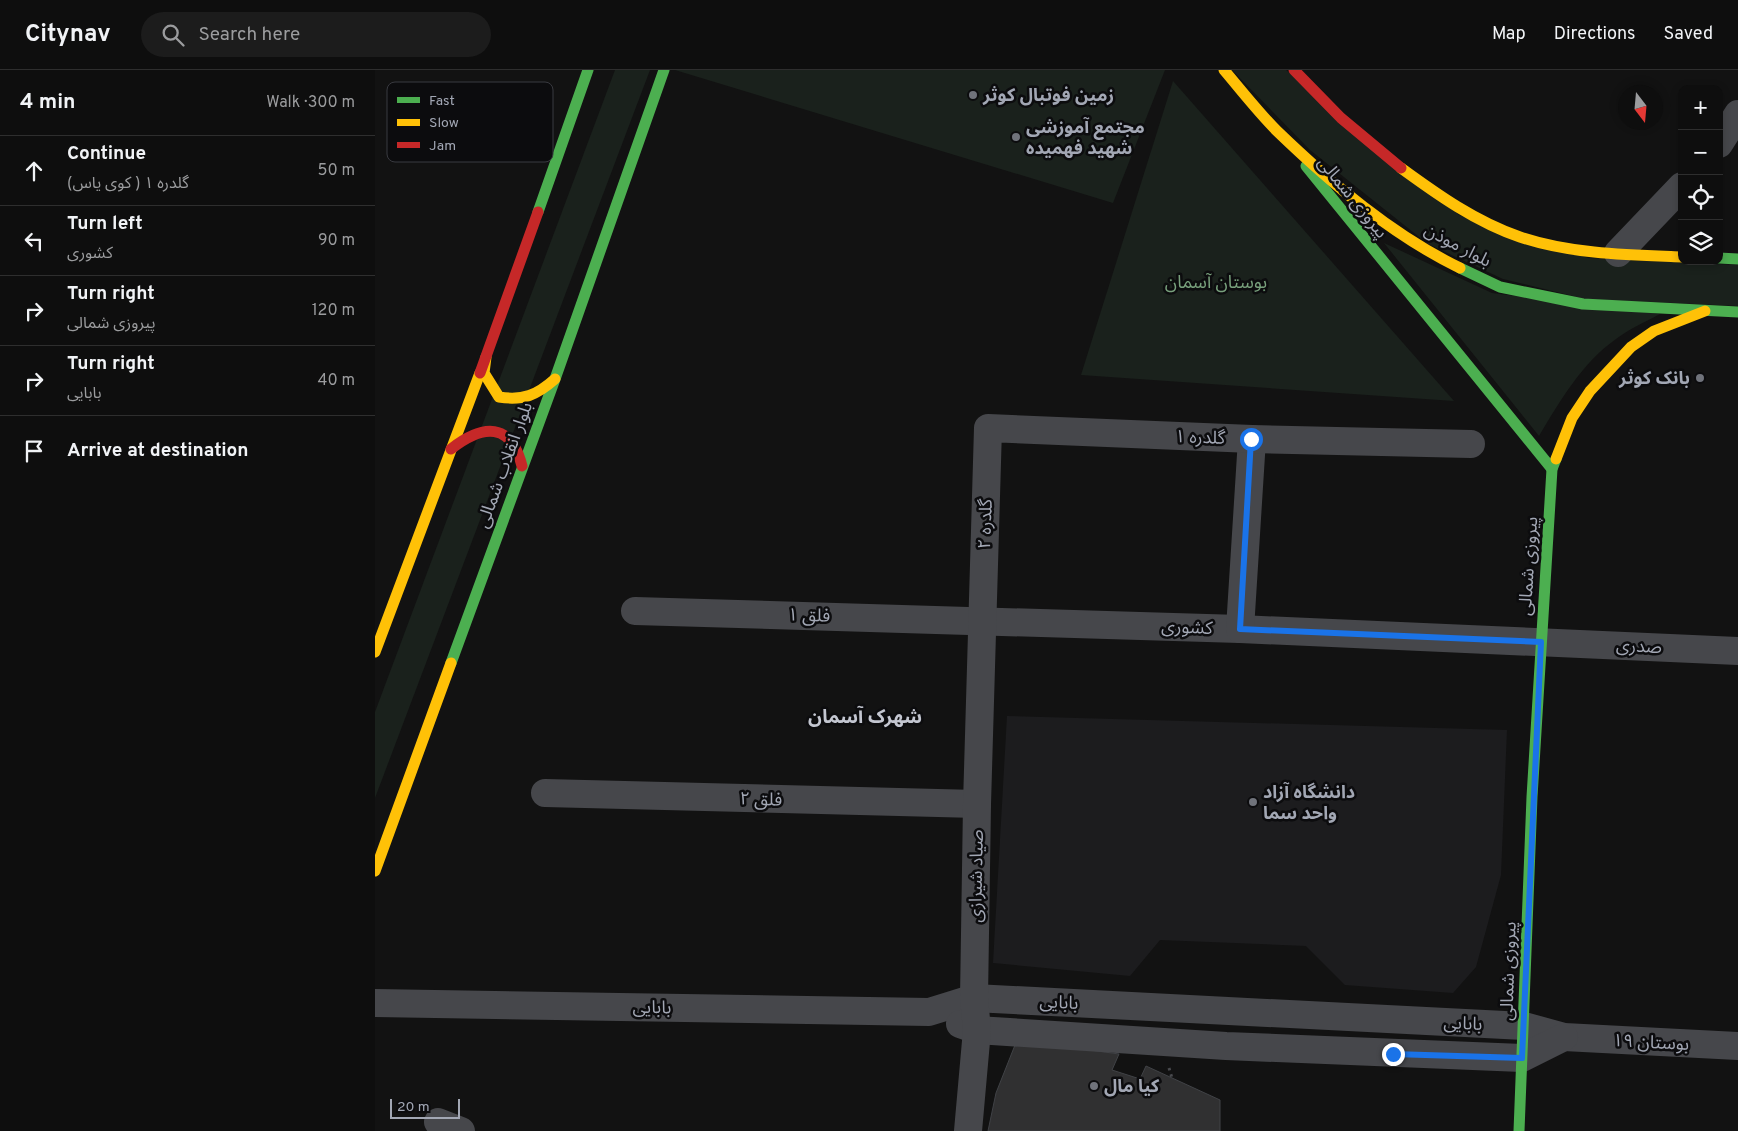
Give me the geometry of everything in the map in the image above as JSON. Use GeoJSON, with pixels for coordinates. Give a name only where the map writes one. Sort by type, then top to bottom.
{"type":"FeatureCollection","features":[{"type":"Feature","properties":{"kind":"main road"},"geometry":{"type":"LineString","coordinates":[[375,652],[486,357],[588,70]]}},
{"type":"Feature","properties":{"kind":"main road","name":"بلوار انقلاب شمالی"},"geometry":{"type":"LineString","coordinates":[[375,871],[555,379],[664,70]]}},
{"type":"Feature","properties":{"kind":"main road","name":"بلوار موذن"},"geometry":{"type":"LineString","coordinates":[[1224,70],[1276,130],[1352,197],[1427,252],[1500,287],[1583,304],[1738,312]]}},
{"type":"Feature","properties":{"kind":"main road","name":"بلوار موذن"},"geometry":{"type":"LineString","coordinates":[[1295,70],[1314,93],[1385,155],[1455,206],[1518,237],[1591,252],[1678,257]]}},
{"type":"Feature","properties":{"kind":"main road","name":"پیروزی شمالی"},"geometry":{"type":"LineString","coordinates":[[1276,130],[1552,470],[1532,797],[1519,1131]]}},
{"type":"Feature","properties":{"kind":"main road"},"geometry":{"type":"LineString","coordinates":[[1723,258],[1738,259]]}},
{"type":"Feature","properties":{"kind":"main road"},"geometry":{"type":"LineString","coordinates":[[1552,470],[1572,418],[1590,391],[1608,370],[1631,347],[1653,331],[1705,311]]}},
{"type":"Feature","properties":{"kind":"main road"},"geometry":{"type":"LineString","coordinates":[[486,357],[484,373],[499,397],[515,401],[536,396],[555,379]]}},
{"type":"Feature","properties":{"kind":"main road"},"geometry":{"type":"LineString","coordinates":[[451,449],[473,433],[489,429],[505,434],[515,441],[520,452],[522,466]]}},
{"type":"Feature","properties":{"kind":"street"},"geometry":{"type":"LineString","coordinates":[[1723,138],[1738,114]]}},
{"type":"Feature","properties":{"kind":"street"},"geometry":{"type":"LineString","coordinates":[[1618,253],[1678,190]]}},
{"type":"Feature","properties":{"kind":"street","name":"گلدره ۱"},"geometry":{"type":"LineString","coordinates":[[988,428],[1251,439],[1471,444]]}},
{"type":"Feature","properties":{"kind":"street","name":"گلدره ۲"},"geometry":{"type":"LineString","coordinates":[[983,620],[988,428]]}},
{"type":"Feature","properties":{"kind":"street"},"geometry":{"type":"LineString","coordinates":[[1240,629],[1251,439]]}},
{"type":"Feature","properties":{"kind":"street","name":"فلق ۱"},"geometry":{"type":"LineString","coordinates":[[635,611],[983,620]]}},
{"type":"Feature","properties":{"kind":"street","name":"کشوری"},"geometry":{"type":"LineString","coordinates":[[983,620],[1541,642]]}},
{"type":"Feature","properties":{"kind":"street","name":"صیاد شیرازی"},"geometry":{"type":"LineString","coordinates":[[968,1131],[977,1030],[974,998],[977,804],[983,620]]}},
{"type":"Feature","properties":{"kind":"street","name":"صدری"},"geometry":{"type":"LineString","coordinates":[[1541,642],[1738,651]]}},
{"type":"Feature","properties":{"kind":"street","name":"فلق ۲"},"geometry":{"type":"LineString","coordinates":[[545,793],[977,804]]}},
{"type":"Feature","properties":{"kind":"street","name":"بابایی"},"geometry":{"type":"LineString","coordinates":[[375,1003],[929,1012],[974,998],[1524,1026],[1564,1037]]}},
{"type":"Feature","properties":{"kind":"street","name":"بابایی"},"geometry":{"type":"LineString","coordinates":[[929,1012],[977,1030],[1226,1046],[1522,1058],[1564,1037]]}},
{"type":"Feature","properties":{"kind":"street","name":"بوستان ۱۹"},"geometry":{"type":"LineString","coordinates":[[1564,1037],[1738,1046]]}},
{"type":"Feature","properties":{"kind":"shaded area","name":"دانشگاه آزاد واحد سما"},"geometry":{"type":"Polygon","coordinates":[[[1007,716],[1507,730],[1501,875],[1476,967],[1453,993],[1345,985],[1306,946],[1160,940],[1130,976],[993,963],[1007,716]]]}},
{"type":"Feature","properties":{"kind":"green space"},"geometry":{"type":"Polygon","coordinates":[[[615,70],[650,70],[375,798],[375,712],[615,70]]]}},
{"type":"Feature","properties":{"kind":"green space","name":"مجتمع آموزشی شهید فهمیده"},"geometry":{"type":"Polygon","coordinates":[[[675,70],[1165,70],[1113,203],[675,70]]]}},
{"type":"Feature","properties":{"kind":"green space"},"geometry":{"type":"Polygon","coordinates":[[[1232,70],[1286,70],[1459,215],[1588,258],[1678,262],[1678,265],[1738,265],[1738,306],[1585,299],[1503,279],[1428,244],[1310,150],[1232,70]]]}},
{"type":"Feature","properties":{"kind":"green space","name":"بوستان آسمان"},"geometry":{"type":"Polygon","coordinates":[[[1173,81],[1454,401],[1081,375],[1173,81]]]}},
{"type":"Feature","properties":{"kind":"green space"},"geometry":{"type":"Polygon","coordinates":[[[1384,243],[1492,293],[1660,314],[1621,335],[1593,359],[1573,383],[1539,436],[1384,243]]]}},
{"type":"Feature","properties":{"kind":"building","name":"کیا مال"},"geometry":{"type":"Polygon","coordinates":[[[1017,1040],[1119,1054],[1112,1070],[1140,1079],[1146,1066],[1220,1100],[1220,1131],[988,1131],[996,1093],[1017,1040]]]}},
{"type":"Feature","properties":{"kind":"traffic: fast"},"geometry":{"type":"LineString","coordinates":[[538,212],[588,70]]}},
{"type":"Feature","properties":{"kind":"traffic: fast"},"geometry":{"type":"LineString","coordinates":[[451,663],[555,379],[664,70]]}},
{"type":"Feature","properties":{"kind":"traffic: fast"},"geometry":{"type":"LineString","coordinates":[[1306,166],[1552,469]]}},
{"type":"Feature","properties":{"kind":"traffic: fast"},"geometry":{"type":"LineString","coordinates":[[1723,258],[1738,259]]}},
{"type":"Feature","properties":{"kind":"traffic: fast"},"geometry":{"type":"LineString","coordinates":[[1460,268],[1500,287],[1583,304],[1738,312]]}},
{"type":"Feature","properties":{"kind":"traffic: fast"},"geometry":{"type":"LineString","coordinates":[[1519,1131],[1532,797],[1552,469],[1556,459]]}},
{"type":"Feature","properties":{"kind":"traffic: slow"},"geometry":{"type":"LineString","coordinates":[[1224,70],[1277,131],[1363,207],[1410,240],[1460,268]]}},
{"type":"Feature","properties":{"kind":"traffic: slow"},"geometry":{"type":"LineString","coordinates":[[1401,168],[1443,198],[1473,216],[1520,237],[1539,243],[1579,250],[1678,257]]}},
{"type":"Feature","properties":{"kind":"traffic: slow"},"geometry":{"type":"LineString","coordinates":[[1556,459],[1572,418],[1590,391],[1631,347],[1654,331],[1705,311]]}},
{"type":"Feature","properties":{"kind":"traffic: slow"},"geometry":{"type":"LineString","coordinates":[[486,357],[484,373],[499,397],[515,398],[529,396],[555,379]]}},
{"type":"Feature","properties":{"kind":"traffic: slow"},"geometry":{"type":"LineString","coordinates":[[375,652],[480,373]]}},
{"type":"Feature","properties":{"kind":"traffic: slow"},"geometry":{"type":"LineString","coordinates":[[375,871],[451,663]]}},
{"type":"Feature","properties":{"kind":"traffic: jam"},"geometry":{"type":"LineString","coordinates":[[1294,70],[1341,118],[1401,168]]}},
{"type":"Feature","properties":{"kind":"traffic: jam"},"geometry":{"type":"LineString","coordinates":[[480,373],[538,212]]}},
{"type":"Feature","properties":{"kind":"traffic: jam"},"geometry":{"type":"LineString","coordinates":[[451,449],[474,435],[494,432],[503,435],[511,441],[522,466]]}},
{"type":"Feature","properties":{"kind":"place","name":"زمین فوتبال کوثر"},"geometry":{"type":"Point","coordinates":[973,95]}},
{"type":"Feature","properties":{"kind":"place","name":"مجتمع آموزشی شهید فهمیده"},"geometry":{"type":"Point","coordinates":[1016,137]}},
{"type":"Feature","properties":{"kind":"place","name":"بانک کوثر"},"geometry":{"type":"Point","coordinates":[1700,378]}},
{"type":"Feature","properties":{"kind":"place","name":"دانشگاه آزاد واحد سما"},"geometry":{"type":"Point","coordinates":[1253,802]}},
{"type":"Feature","properties":{"kind":"place","name":"کیا مال"},"geometry":{"type":"Point","coordinates":[1094,1086]}},
{"type":"Feature","properties":{"kind":"district","name":"شهرک آسمان"},"geometry":{"type":"Point","coordinates":[865,716]}},
{"type":"Feature","properties":{"kind":"route"},"geometry":{"type":"LineString","coordinates":[[1251,439],[1240,629],[1541,642],[1532,797],[1522,1058],[1393,1054]]}}]}
